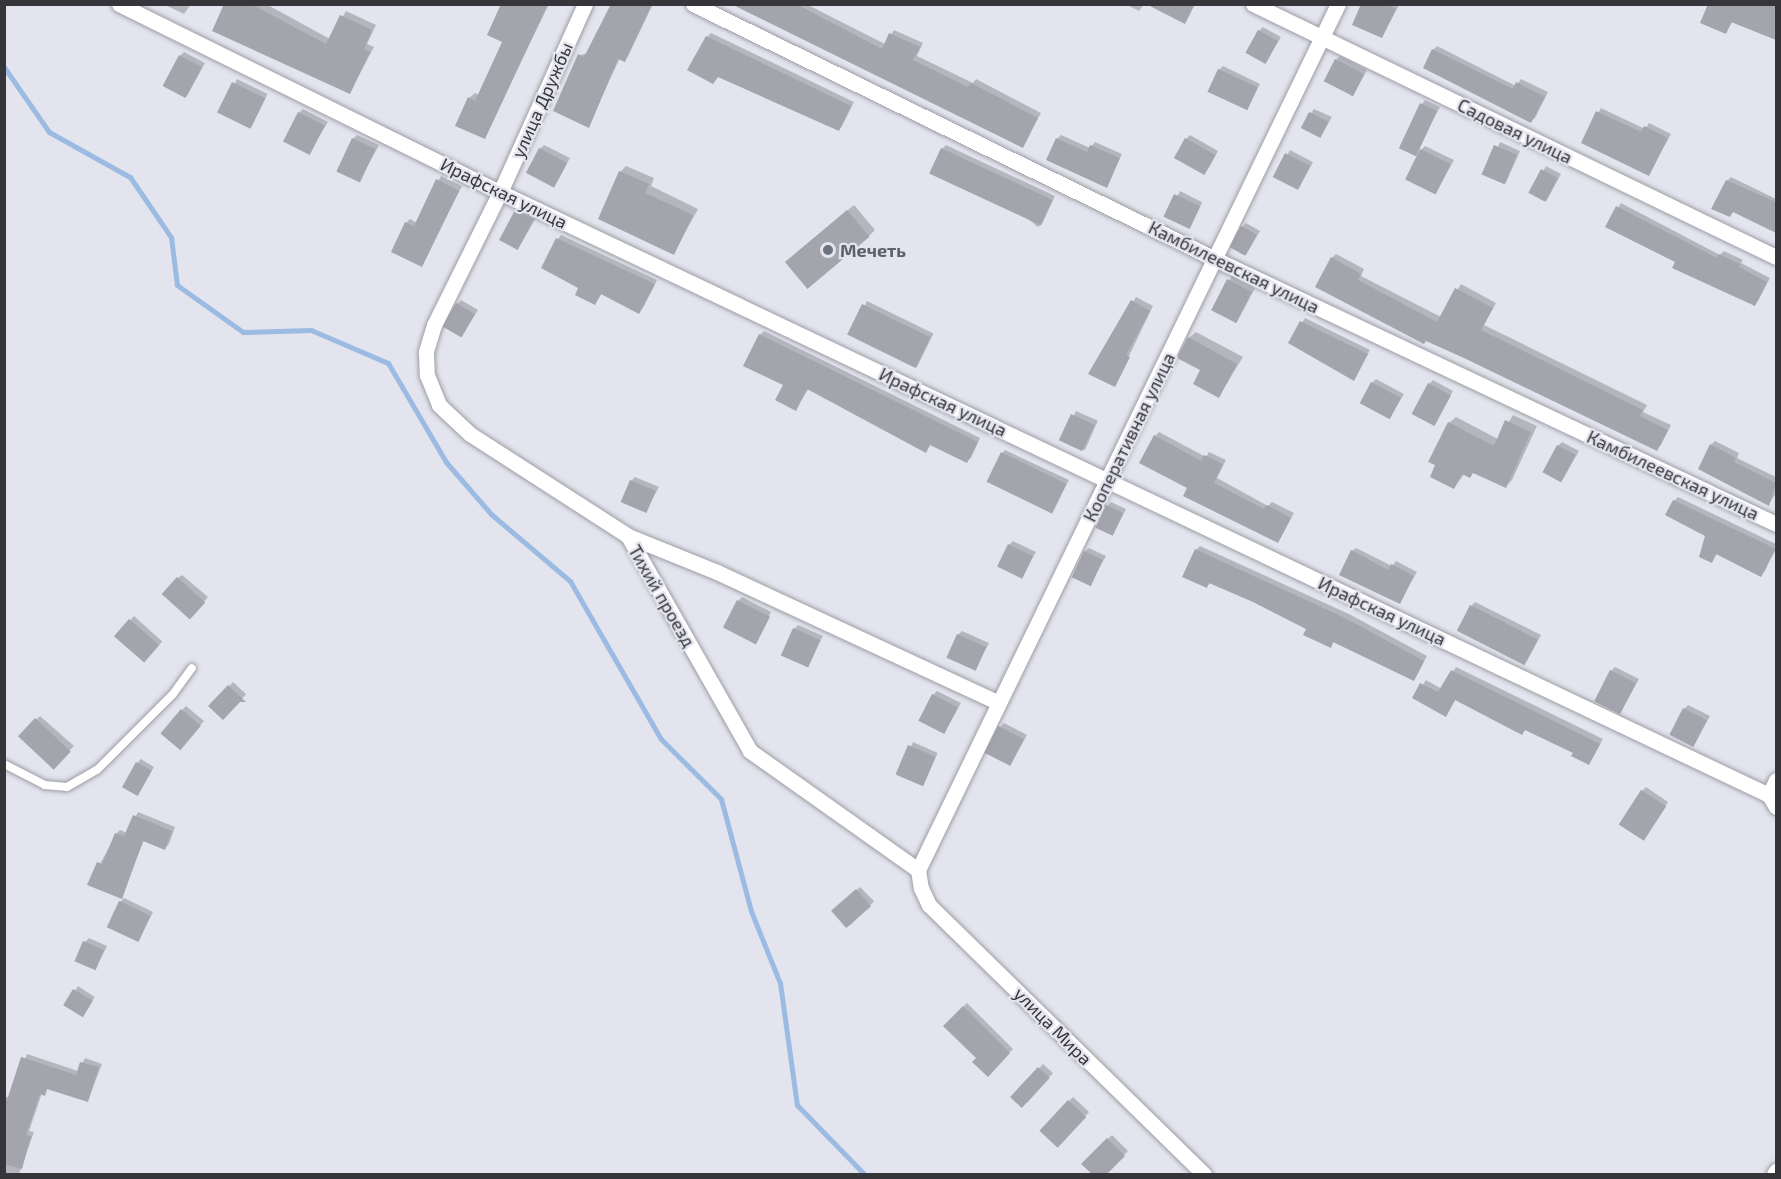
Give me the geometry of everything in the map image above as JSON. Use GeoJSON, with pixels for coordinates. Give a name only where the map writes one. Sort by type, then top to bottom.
{"type":"FeatureCollection","features":[{"type":"Feature","properties":{"kind":"street","name":"Ирафская улица"},"geometry":{"type":"LineString","coordinates":[[119,4],[500,192],[1773,801]]}},
{"type":"Feature","properties":{"kind":"street","name":"улица Дружбы"},"geometry":{"type":"LineString","coordinates":[[434,324],[500,192],[585,4]]}},
{"type":"Feature","properties":{"kind":"street","name":"Камбилеевская улица"},"geometry":{"type":"LineString","coordinates":[[693,4],[1215,259],[1776,524]]}},
{"type":"Feature","properties":{"kind":"street","name":"Садовая улица"},"geometry":{"type":"LineString","coordinates":[[1253,4],[1776,257]]}},
{"type":"Feature","properties":{"kind":"street","name":"Кооперативная улица"},"geometry":{"type":"LineString","coordinates":[[918,870],[997,702],[1108,481],[1338,4]]}},
{"type":"Feature","properties":{"kind":"street","name":"Тихий проезд"},"geometry":{"type":"LineString","coordinates":[[434,324],[426,352],[426,375],[439,405],[470,434],[628,536],[750,751],[918,870]]}},
{"type":"Feature","properties":{"kind":"street"},"geometry":{"type":"LineString","coordinates":[[628,536],[717,572],[997,702]]}},
{"type":"Feature","properties":{"kind":"street"},"geometry":{"type":"LineString","coordinates":[[1773,801],[1776,780]]}},
{"type":"Feature","properties":{"kind":"street","name":"улица Мира"},"geometry":{"type":"LineString","coordinates":[[918,870],[921,888],[929,905],[1204,1174]]}},
{"type":"Feature","properties":{"kind":"lane"},"geometry":{"type":"LineString","coordinates":[[4,764],[45,785],[67,787],[97,770],[172,694],[192,668]]}},
{"type":"Feature","properties":{"kind":"building"},"geometry":{"type":"Polygon","coordinates":[[[224,4],[251,4],[326,44],[340,15],[372,30],[364,49],[370,52],[350,94],[212,31],[224,4]]]}},
{"type":"Feature","properties":{"kind":"building"},"geometry":{"type":"Polygon","coordinates":[[[501,4],[548,4],[485,139],[455,126],[468,97],[475,101],[502,42],[487,35],[501,4]]]}},
{"type":"Feature","properties":{"kind":"building"},"geometry":{"type":"Polygon","coordinates":[[[611,4],[652,4],[625,62],[618,59],[589,128],[553,111],[578,54],[584,57],[611,4]]]}},
{"type":"Feature","properties":{"kind":"building"},"geometry":{"type":"Polygon","coordinates":[[[731,4],[796,4],[882,49],[889,33],[920,47],[913,60],[968,87],[971,83],[1038,118],[1023,148],[731,4]]]}},
{"type":"Feature","properties":{"kind":"building"},"geometry":{"type":"Polygon","coordinates":[[[1146,4],[1195,4],[1185,24],[1146,4]]]}},
{"type":"Feature","properties":{"kind":"building"},"geometry":{"type":"Polygon","coordinates":[[[1361,4],[1386,4],[1396,9],[1382,38],[1352,25],[1361,4]]]}},
{"type":"Feature","properties":{"kind":"building"},"geometry":{"type":"Polygon","coordinates":[[[1708,4],[1776,4],[1776,40],[1731,22],[1726,34],[1700,23],[1708,4]]]}},
{"type":"Feature","properties":{"kind":"building"},"geometry":{"type":"Polygon","coordinates":[[[1258,30],[1278,41],[1266,64],[1245,53],[1258,30]]]}},
{"type":"Feature","properties":{"kind":"building"},"geometry":{"type":"Polygon","coordinates":[[[706,36],[851,106],[839,131],[718,77],[713,84],[687,70],[706,36]]]}},
{"type":"Feature","properties":{"kind":"building"},"geometry":{"type":"Polygon","coordinates":[[[1432,49],[1513,89],[1516,82],[1545,97],[1531,123],[1423,68],[1432,49]]]}},
{"type":"Feature","properties":{"kind":"building"},"geometry":{"type":"Polygon","coordinates":[[[179,55],[202,67],[186,98],[163,86],[179,55]]]}},
{"type":"Feature","properties":{"kind":"building"},"geometry":{"type":"Polygon","coordinates":[[[1335,59],[1364,74],[1353,96],[1324,81],[1335,59]]]}},
{"type":"Feature","properties":{"kind":"building"},"geometry":{"type":"Polygon","coordinates":[[[1218,69],[1258,88],[1247,110],[1207,92],[1218,69]]]}},
{"type":"Feature","properties":{"kind":"building"},"geometry":{"type":"Polygon","coordinates":[[[232,82],[265,98],[250,129],[217,113],[232,82]]]}},
{"type":"Feature","properties":{"kind":"building"},"geometry":{"type":"Polygon","coordinates":[[[1420,103],[1437,111],[1416,156],[1399,148],[1420,103]]]}},
{"type":"Feature","properties":{"kind":"building"},"geometry":{"type":"Polygon","coordinates":[[[1596,111],[1641,132],[1644,126],[1668,138],[1649,176],[1581,143],[1596,111]]]}},
{"type":"Feature","properties":{"kind":"building"},"geometry":{"type":"Polygon","coordinates":[[[298,112],[325,126],[310,155],[283,141],[298,112]]]}},
{"type":"Feature","properties":{"kind":"building"},"geometry":{"type":"Polygon","coordinates":[[[1309,112],[1329,122],[1320,138],[1301,128],[1309,112]]]}},
{"type":"Feature","properties":{"kind":"building"},"geometry":{"type":"Polygon","coordinates":[[[352,138],[376,149],[360,183],[336,172],[352,138]]]}},
{"type":"Feature","properties":{"kind":"building"},"geometry":{"type":"Polygon","coordinates":[[[1056,138],[1087,152],[1090,145],[1120,158],[1107,188],[1046,160],[1056,138]]]}},
{"type":"Feature","properties":{"kind":"building"},"geometry":{"type":"Polygon","coordinates":[[[1185,138],[1216,155],[1204,175],[1174,158],[1185,138]]]}},
{"type":"Feature","properties":{"kind":"building"},"geometry":{"type":"Polygon","coordinates":[[[1494,145],[1517,155],[1505,184],[1481,174],[1494,145]]]}},
{"type":"Feature","properties":{"kind":"building"},"geometry":{"type":"Polygon","coordinates":[[[539,148],[567,163],[554,188],[526,173],[539,148]]]}},
{"type":"Feature","properties":{"kind":"building"},"geometry":{"type":"Polygon","coordinates":[[[941,148],[1052,200],[1041,225],[929,173],[941,148]]]}},
{"type":"Feature","properties":{"kind":"building"},"geometry":{"type":"Polygon","coordinates":[[[1420,149],[1451,164],[1436,194],[1405,180],[1420,149]]]}},
{"type":"Feature","properties":{"kind":"building"},"geometry":{"type":"Polygon","coordinates":[[[1285,153],[1310,166],[1298,190],[1273,177],[1285,153]]]}},
{"type":"Feature","properties":{"kind":"building"},"geometry":{"type":"Polygon","coordinates":[[[1541,169],[1558,178],[1545,202],[1528,193],[1541,169]]]}},
{"type":"Feature","properties":{"kind":"building"},"geometry":{"type":"Polygon","coordinates":[[[619,171],[649,184],[645,193],[693,215],[674,255],[598,219],[619,171]]]}},
{"type":"Feature","properties":{"kind":"building"},"geometry":{"type":"Polygon","coordinates":[[[436,179],[459,191],[422,267],[391,252],[405,222],[414,226],[436,179]]]}},
{"type":"Feature","properties":{"kind":"building"},"geometry":{"type":"Polygon","coordinates":[[[1726,180],[1776,202],[1776,233],[1733,212],[1730,217],[1711,209],[1726,180]]]}},
{"type":"Feature","properties":{"kind":"building"},"geometry":{"type":"Polygon","coordinates":[[[1174,194],[1200,206],[1190,229],[1163,217],[1174,194]]]}},
{"type":"Feature","properties":{"kind":"building"},"geometry":{"type":"Polygon","coordinates":[[[1616,206],[1717,258],[1719,254],[1740,264],[1739,267],[1767,282],[1755,306],[1672,268],[1675,262],[1605,227],[1616,206]]]}},
{"type":"Feature","properties":{"kind":"building"},"geometry":{"type":"Polygon","coordinates":[[[515,210],[534,220],[518,250],[499,240],[515,210]]]}},
{"type":"Feature","properties":{"kind":"building","name":"Мечеть"},"geometry":{"type":"Polygon","coordinates":[[[847,210],[869,237],[807,289],[785,262],[847,210]]]}},
{"type":"Feature","properties":{"kind":"building"},"geometry":{"type":"Polygon","coordinates":[[[1241,226],[1257,235],[1245,256],[1229,247],[1241,226]]]}},
{"type":"Feature","properties":{"kind":"building"},"geometry":{"type":"Polygon","coordinates":[[[556,238],[655,284],[639,314],[601,294],[595,305],[575,295],[578,288],[541,268],[556,238]]]}},
{"type":"Feature","properties":{"kind":"building"},"geometry":{"type":"Polygon","coordinates":[[[1331,257],[1361,274],[1358,280],[1437,322],[1455,288],[1493,308],[1481,330],[1643,410],[1640,416],[1668,430],[1657,451],[1466,359],[1426,341],[1424,344],[1315,287],[1331,257]]]}},
{"type":"Feature","properties":{"kind":"building"},"geometry":{"type":"Polygon","coordinates":[[[1227,279],[1252,292],[1236,323],[1211,310],[1227,279]]]}},
{"type":"Feature","properties":{"kind":"building"},"geometry":{"type":"Polygon","coordinates":[[[1131,300],[1150,311],[1126,355],[1130,357],[1115,387],[1088,374],[1131,300]]]}},
{"type":"Feature","properties":{"kind":"building"},"geometry":{"type":"Polygon","coordinates":[[[456,303],[475,314],[462,337],[442,326],[456,303]]]}},
{"type":"Feature","properties":{"kind":"building"},"geometry":{"type":"Polygon","coordinates":[[[862,304],[930,337],[915,368],[847,335],[862,304]]]}},
{"type":"Feature","properties":{"kind":"building"},"geometry":{"type":"Polygon","coordinates":[[[1300,321],[1368,354],[1354,381],[1288,343],[1300,321]]]}},
{"type":"Feature","properties":{"kind":"building"},"geometry":{"type":"Polygon","coordinates":[[[759,334],[978,442],[967,463],[930,445],[926,453],[807,389],[796,411],[775,400],[783,385],[743,366],[759,334]]]}},
{"type":"Feature","properties":{"kind":"building"},"geometry":{"type":"Polygon","coordinates":[[[1188,337],[1237,364],[1219,398],[1193,384],[1200,370],[1177,358],[1188,337]]]}},
{"type":"Feature","properties":{"kind":"building"},"geometry":{"type":"Polygon","coordinates":[[[1371,382],[1401,398],[1390,419],[1360,403],[1371,382]]]}},
{"type":"Feature","properties":{"kind":"building"},"geometry":{"type":"Polygon","coordinates":[[[1428,383],[1451,395],[1435,426],[1412,414],[1428,383]]]}},
{"type":"Feature","properties":{"kind":"building"},"geometry":{"type":"Polygon","coordinates":[[[1071,414],[1095,425],[1082,451],[1059,440],[1071,414]]]}},
{"type":"Feature","properties":{"kind":"building"},"geometry":{"type":"Polygon","coordinates":[[[1505,420],[1531,432],[1506,488],[1473,473],[1470,478],[1462,474],[1454,489],[1430,477],[1435,465],[1428,462],[1448,422],[1494,446],[1505,420]]]}},
{"type":"Feature","properties":{"kind":"building"},"geometry":{"type":"Polygon","coordinates":[[[1154,435],[1201,461],[1204,455],[1223,464],[1214,483],[1264,509],[1267,505],[1291,518],[1278,543],[1183,496],[1187,488],[1139,463],[1154,435]]]}},
{"type":"Feature","properties":{"kind":"building"},"geometry":{"type":"Polygon","coordinates":[[[1710,444],[1736,458],[1734,462],[1776,483],[1769,506],[1698,469],[1710,444]]]}},
{"type":"Feature","properties":{"kind":"building"},"geometry":{"type":"Polygon","coordinates":[[[1557,445],[1576,455],[1561,482],[1542,472],[1557,445]]]}},
{"type":"Feature","properties":{"kind":"building"},"geometry":{"type":"Polygon","coordinates":[[[1001,452],[1067,484],[1052,514],[987,482],[1001,452]]]}},
{"type":"Feature","properties":{"kind":"building"},"geometry":{"type":"Polygon","coordinates":[[[630,480],[656,491],[646,513],[621,502],[630,480]]]}},
{"type":"Feature","properties":{"kind":"building"},"geometry":{"type":"Polygon","coordinates":[[[1673,500],[1776,549],[1761,577],[1716,554],[1712,563],[1699,557],[1705,536],[1665,515],[1673,500]]]}},
{"type":"Feature","properties":{"kind":"building"},"geometry":{"type":"Polygon","coordinates":[[[1106,505],[1123,513],[1113,536],[1095,528],[1106,505]]]}},
{"type":"Feature","properties":{"kind":"building"},"geometry":{"type":"Polygon","coordinates":[[[1008,544],[1033,556],[1022,579],[997,566],[1008,544]]]}},
{"type":"Feature","properties":{"kind":"building"},"geometry":{"type":"Polygon","coordinates":[[[1195,549],[1345,618],[1424,661],[1414,681],[1333,642],[1331,648],[1303,635],[1306,629],[1253,602],[1209,583],[1207,588],[1182,577],[1195,549]]]}},
{"type":"Feature","properties":{"kind":"building"},"geometry":{"type":"Polygon","coordinates":[[[1351,550],[1388,570],[1391,564],[1414,576],[1400,604],[1339,575],[1351,550]]]}},
{"type":"Feature","properties":{"kind":"building"},"geometry":{"type":"Polygon","coordinates":[[[1084,551],[1103,560],[1091,586],[1072,577],[1084,551]]]}},
{"type":"Feature","properties":{"kind":"building"},"geometry":{"type":"Polygon","coordinates":[[[177,577],[205,602],[190,620],[162,594],[177,577]]]}},
{"type":"Feature","properties":{"kind":"building"},"geometry":{"type":"Polygon","coordinates":[[[737,600],[770,617],[756,644],[723,628],[737,600]]]}},
{"type":"Feature","properties":{"kind":"building"},"geometry":{"type":"Polygon","coordinates":[[[1470,605],[1538,640],[1525,665],[1457,631],[1470,605]]]}},
{"type":"Feature","properties":{"kind":"building"},"geometry":{"type":"Polygon","coordinates":[[[129,619],[159,645],[144,663],[114,636],[129,619]]]}},
{"type":"Feature","properties":{"kind":"building"},"geometry":{"type":"Polygon","coordinates":[[[793,628],[820,640],[808,668],[781,655],[793,628]]]}},
{"type":"Feature","properties":{"kind":"building"},"geometry":{"type":"Polygon","coordinates":[[[957,634],[986,647],[976,671],[946,658],[957,634]]]}},
{"type":"Feature","properties":{"kind":"building"},"geometry":{"type":"Polygon","coordinates":[[[1451,670],[1600,744],[1589,765],[1571,756],[1573,753],[1525,730],[1522,735],[1455,700],[1446,717],[1412,698],[1420,683],[1438,692],[1451,670]]]}},
{"type":"Feature","properties":{"kind":"building"},"geometry":{"type":"Polygon","coordinates":[[[1610,670],[1636,683],[1620,714],[1594,701],[1610,670]]]}},
{"type":"Feature","properties":{"kind":"building"},"geometry":{"type":"Polygon","coordinates":[[[228,685],[246,702],[240,702],[223,720],[208,706],[228,685]]]}},
{"type":"Feature","properties":{"kind":"building"},"geometry":{"type":"Polygon","coordinates":[[[932,694],[958,707],[944,734],[918,721],[932,694]]]}},
{"type":"Feature","properties":{"kind":"building"},"geometry":{"type":"Polygon","coordinates":[[[1683,708],[1707,720],[1693,747],[1669,735],[1683,708]]]}},
{"type":"Feature","properties":{"kind":"building"},"geometry":{"type":"Polygon","coordinates":[[[181,709],[201,726],[180,750],[160,734],[181,709]]]}},
{"type":"Feature","properties":{"kind":"building"},"geometry":{"type":"Polygon","coordinates":[[[35,718],[71,751],[54,770],[18,736],[35,718]]]}},
{"type":"Feature","properties":{"kind":"building"},"geometry":{"type":"Polygon","coordinates":[[[998,726],[1024,739],[1010,766],[984,753],[998,726]]]}},
{"type":"Feature","properties":{"kind":"building"},"geometry":{"type":"Polygon","coordinates":[[[908,745],[936,757],[923,786],[895,774],[908,745]]]}},
{"type":"Feature","properties":{"kind":"building"},"geometry":{"type":"Polygon","coordinates":[[[136,762],[152,771],[138,796],[122,787],[136,762]]]}},
{"type":"Feature","properties":{"kind":"building"},"geometry":{"type":"Polygon","coordinates":[[[1641,790],[1666,806],[1644,841],[1619,824],[1641,790]]]}},
{"type":"Feature","properties":{"kind":"building"},"geometry":{"type":"Polygon","coordinates":[[[133,815],[172,831],[165,850],[143,841],[122,899],[87,885],[97,862],[102,864],[115,833],[124,836],[133,815]]]}},
{"type":"Feature","properties":{"kind":"building"},"geometry":{"type":"Polygon","coordinates":[[[856,889],[871,906],[846,928],[831,911],[856,889]]]}},
{"type":"Feature","properties":{"kind":"building"},"geometry":{"type":"Polygon","coordinates":[[[119,901],[151,916],[138,942],[107,927],[119,901]]]}},
{"type":"Feature","properties":{"kind":"building"},"geometry":{"type":"Polygon","coordinates":[[[83,941],[104,950],[96,970],[74,961],[83,941]]]}},
{"type":"Feature","properties":{"kind":"building"},"geometry":{"type":"Polygon","coordinates":[[[73,989],[93,1001],[83,1017],[63,1005],[73,989]]]}},
{"type":"Feature","properties":{"kind":"building"},"geometry":{"type":"Polygon","coordinates":[[[963,1006],[1010,1053],[988,1077],[972,1062],[976,1058],[943,1026],[963,1006]]]}},
{"type":"Feature","properties":{"kind":"building"},"geometry":{"type":"Polygon","coordinates":[[[21,1057],[76,1075],[80,1062],[99,1067],[88,1102],[47,1089],[45,1096],[40,1094],[26,1135],[31,1136],[22,1169],[4,1164],[4,1099],[7,1100],[21,1057]]]}},
{"type":"Feature","properties":{"kind":"building"},"geometry":{"type":"Polygon","coordinates":[[[1038,1067],[1050,1078],[1022,1108],[1010,1097],[1038,1067]]]}},
{"type":"Feature","properties":{"kind":"building"},"geometry":{"type":"Polygon","coordinates":[[[1068,1100],[1086,1117],[1058,1148],[1039,1131],[1068,1100]]]}},
{"type":"Feature","properties":{"kind":"building"},"geometry":{"type":"Polygon","coordinates":[[[1107,1138],[1125,1156],[1107,1174],[1092,1174],[1081,1164],[1107,1138]]]}},
{"type":"Feature","properties":{"kind":"waterway"},"geometry":{"type":"LineString","coordinates":[[4,67],[49,132],[130,177],[171,237],[177,285],[243,332],[311,330],[388,363],[446,462],[491,514],[570,581],[661,739],[721,799],[751,911],[780,983],[797,1105],[864,1174]]}},
{"type":"Feature","properties":{"kind":"place","name":"Мечеть"},"geometry":{"type":"Point","coordinates":[828,250]}}]}
